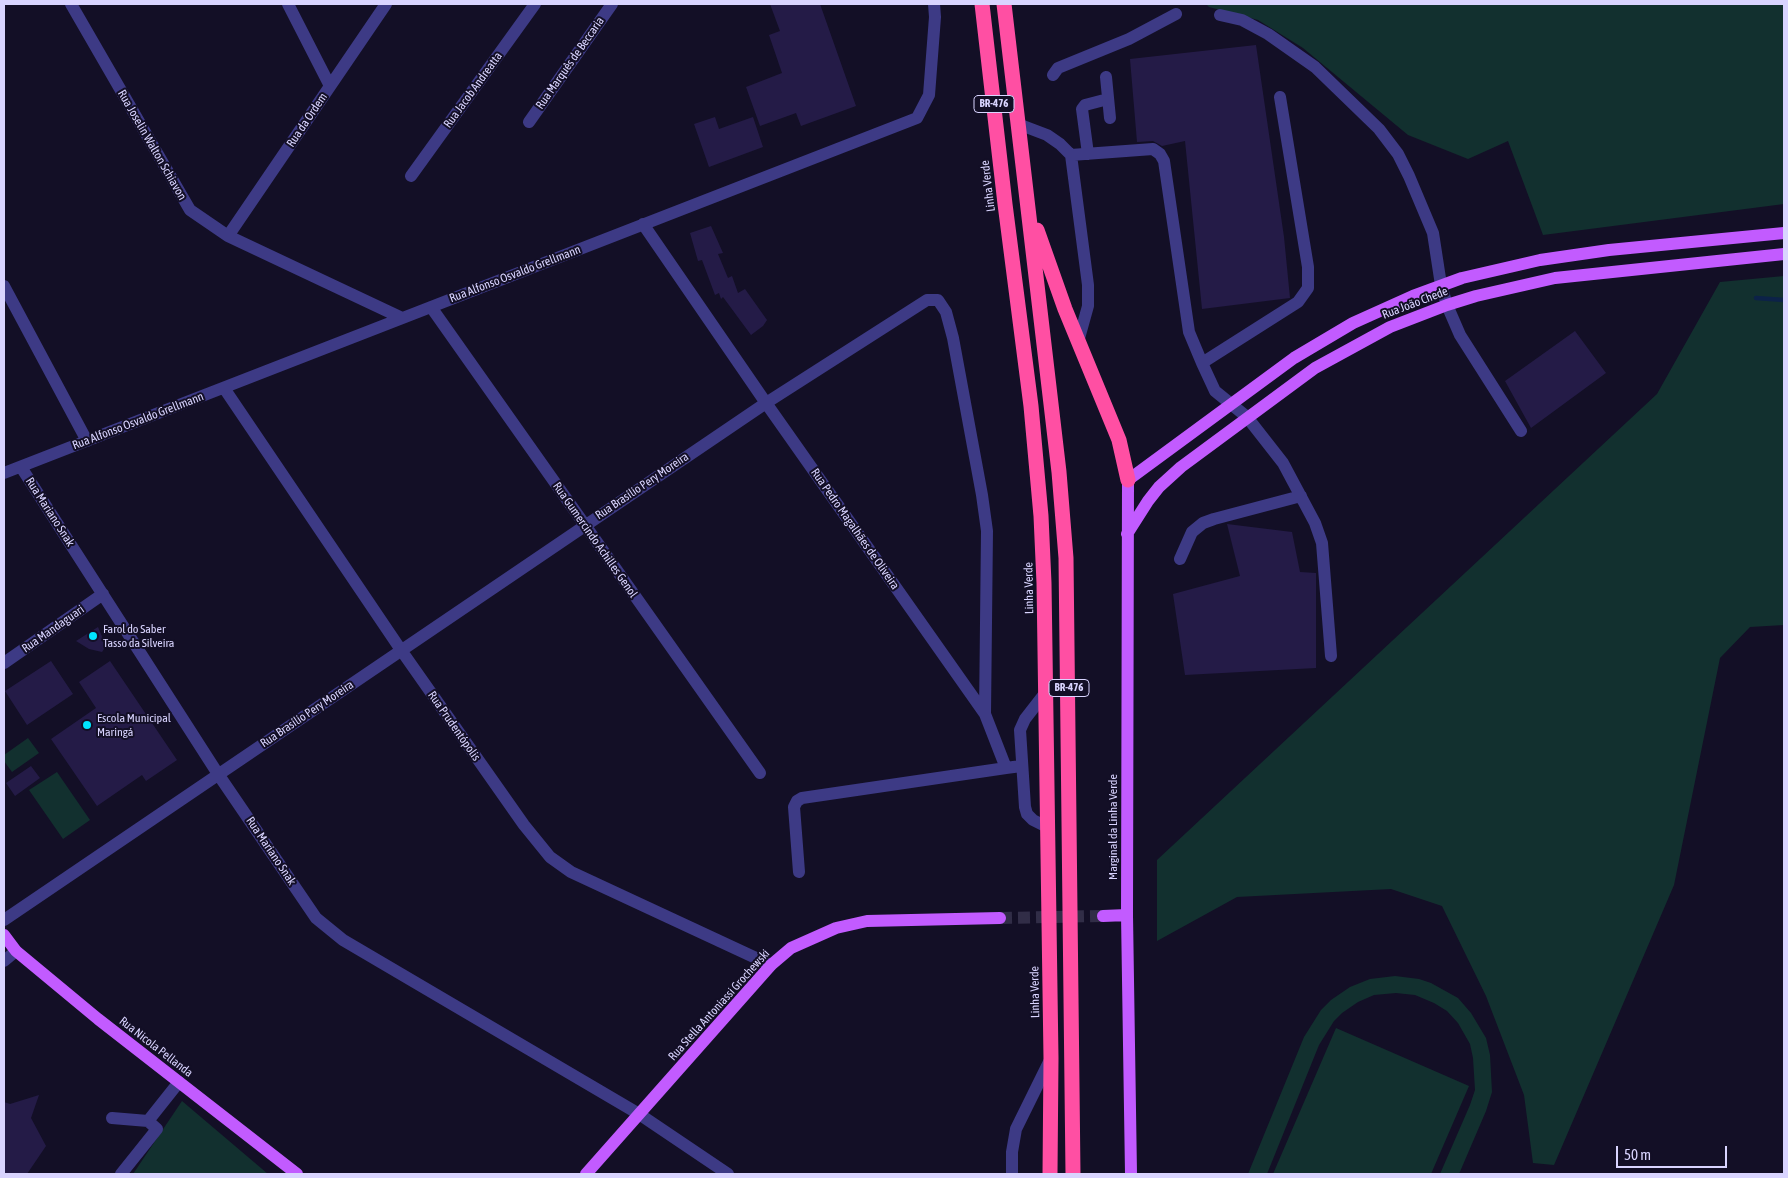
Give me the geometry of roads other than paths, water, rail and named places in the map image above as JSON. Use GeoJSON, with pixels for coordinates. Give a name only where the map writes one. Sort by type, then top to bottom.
{"type":"FeatureCollection","features":[{"type":"Feature","properties":{"kind":"highway","name":"Linha Verde"},"geometry":{"type":"LineString","coordinates":[[982,4],[1038,460],[1044,583],[1046,692],[1051,1058],[1050,1174]]}},
{"type":"Feature","properties":{"kind":"highway","name":"BR-476"},"geometry":{"type":"LineString","coordinates":[[1004,4],[1059,472],[1066,558],[1074,1174]]}},
{"type":"Feature","properties":{"kind":"highway"},"geometry":{"type":"LineString","coordinates":[[1028,203],[1078,342],[1119,440],[1128,480]]}},
{"type":"Feature","properties":{"kind":"main road","name":"Rua João Chede"},"geometry":{"type":"LineString","coordinates":[[1128,480],[1294,358],[1384,308],[1441,285],[1484,272],[1540,260],[1609,250],[1784,233]]}},
{"type":"Feature","properties":{"kind":"main road"},"geometry":{"type":"LineString","coordinates":[[1673,244],[1676,265]]}},
{"type":"Feature","properties":{"kind":"main road","name":"Rua João Chede"},"geometry":{"type":"LineString","coordinates":[[1127,534],[1159,487],[1181,467],[1301,378],[1337,355],[1390,327],[1447,304],[1556,278],[1784,254]]}},
{"type":"Feature","properties":{"kind":"main road","name":"Marginal da Linha Verde"},"geometry":{"type":"LineString","coordinates":[[1128,480],[1127,915],[1132,1174]]}},
{"type":"Feature","properties":{"kind":"main road"},"geometry":{"type":"LineString","coordinates":[[1103,916],[1127,915]]}},
{"type":"Feature","properties":{"kind":"main road","name":"Rua Stella Antoniassi Grochewski"},"geometry":{"type":"LineString","coordinates":[[586,1174],[771,965],[791,948],[836,928],[868,921],[1000,918]]}},
{"type":"Feature","properties":{"kind":"main road","name":"Rua Nicola Pellanda"},"geometry":{"type":"LineString","coordinates":[[4,935],[16,951],[98,1019],[297,1174]]}},
{"type":"Feature","properties":{"kind":"street","name":"Rua Joselin Walton Schiavon"},"geometry":{"type":"LineString","coordinates":[[71,4],[190,210],[228,236],[402,318]]}},
{"type":"Feature","properties":{"kind":"street"},"geometry":{"type":"LineString","coordinates":[[288,4],[330,86]]}},
{"type":"Feature","properties":{"kind":"street","name":"Rua da Ordem"},"geometry":{"type":"LineString","coordinates":[[228,236],[386,4]]}},
{"type":"Feature","properties":{"kind":"street","name":"Rua Jacob Andreatta"},"geometry":{"type":"LineString","coordinates":[[411,176],[535,4]]}},
{"type":"Feature","properties":{"kind":"street","name":"Rua Marquês de Beccaria"},"geometry":{"type":"LineString","coordinates":[[529,122],[612,4]]}},
{"type":"Feature","properties":{"kind":"street","name":"Rua Alfonso Osvaldo Grellmann"},"geometry":{"type":"LineString","coordinates":[[4,473],[917,118],[929,95],[935,17],[934,4]]}},
{"type":"Feature","properties":{"kind":"street"},"geometry":{"type":"LineString","coordinates":[[1053,75],[1058,68],[1129,39],[1176,14]]}},
{"type":"Feature","properties":{"kind":"street"},"geometry":{"type":"LineString","coordinates":[[1220,15],[1242,20],[1268,34],[1315,67],[1379,129],[1398,154],[1429,225],[1437,256],[1441,285],[1460,334],[1521,431]]}},
{"type":"Feature","properties":{"kind":"street"},"geometry":{"type":"LineString","coordinates":[[1106,77],[1110,118]]}},
{"type":"Feature","properties":{"kind":"street"},"geometry":{"type":"LineString","coordinates":[[1202,363],[1298,302],[1308,288],[1308,267],[1280,98]]}},
{"type":"Feature","properties":{"kind":"street"},"geometry":{"type":"LineString","coordinates":[[1088,154],[1082,109],[1084,105],[1108,99]]}},
{"type":"Feature","properties":{"kind":"street"},"geometry":{"type":"LineString","coordinates":[[1018,124],[1047,135],[1071,155],[1088,286],[1088,306],[1078,342]]}},
{"type":"Feature","properties":{"kind":"street"},"geometry":{"type":"LineString","coordinates":[[1071,155],[1152,149],[1160,154],[1164,161],[1190,332],[1215,391],[1247,417],[1283,463],[1315,523],[1322,542],[1331,656]]}},
{"type":"Feature","properties":{"kind":"street","name":"Rua Pedro Magalhães de Oliveira"},"geometry":{"type":"LineString","coordinates":[[643,224],[766,403],[985,714],[1006,768]]}},
{"type":"Feature","properties":{"kind":"street"},"geometry":{"type":"LineString","coordinates":[[4,286],[87,441]]}},
{"type":"Feature","properties":{"kind":"street","name":"Rua Brasílio Pery Moreira"},"geometry":{"type":"LineString","coordinates":[[4,920],[584,525],[766,403],[927,300],[938,300],[946,312],[953,338],[988,531],[985,714]]}},
{"type":"Feature","properties":{"kind":"street","name":"Rua Gumercindo Achilles Genol"},"geometry":{"type":"LineString","coordinates":[[431,307],[760,773]]}},
{"type":"Feature","properties":{"kind":"street","name":"Rua Prudentópolis"},"geometry":{"type":"LineString","coordinates":[[224,388],[401,650],[524,825],[550,858],[571,872],[771,965]]}},
{"type":"Feature","properties":{"kind":"street","name":"Rua Mariano Snak"},"geometry":{"type":"LineString","coordinates":[[21,467],[218,774],[316,918],[343,940],[639,1114],[728,1174]]}},
{"type":"Feature","properties":{"kind":"street"},"geometry":{"type":"LineString","coordinates":[[1180,559],[1192,532],[1203,523],[1301,496]]}},
{"type":"Feature","properties":{"kind":"street","name":"Rua Mandaguari"},"geometry":{"type":"LineString","coordinates":[[4,663],[103,594]]}},
{"type":"Feature","properties":{"kind":"street"},"geometry":{"type":"LineString","coordinates":[[1046,692],[1025,719],[1020,730],[1025,807],[1027,814],[1033,820],[1047,828]]}},
{"type":"Feature","properties":{"kind":"street"},"geometry":{"type":"LineString","coordinates":[[799,872],[794,807],[797,801],[802,798],[1021,766]]}},
{"type":"Feature","properties":{"kind":"street"},"geometry":{"type":"LineString","coordinates":[[4,961],[16,951]]}},
{"type":"Feature","properties":{"kind":"street"},"geometry":{"type":"LineString","coordinates":[[1012,1174],[1012,1152],[1016,1129],[1051,1058]]}},
{"type":"Feature","properties":{"kind":"street"},"geometry":{"type":"LineString","coordinates":[[148,1121],[179,1082]]}},
{"type":"Feature","properties":{"kind":"street"},"geometry":{"type":"LineString","coordinates":[[112,1118],[148,1121],[157,1129],[121,1174]]}},
{"type":"Feature","properties":{"kind":"waterway"},"geometry":{"type":"LineString","coordinates":[[1756,298],[1784,300]]}},
{"type":"Feature","properties":{"kind":"tunnel"},"geometry":{"type":"LineString","coordinates":[[1000,918],[1103,916]]}},
{"type":"Feature","properties":{"kind":"place","name":"Farol do Saber Tasso da Silveira"},"geometry":{"type":"Point","coordinates":[93,636]}},
{"type":"Feature","properties":{"kind":"place","name":"Escola Municipal Maringá"},"geometry":{"type":"Point","coordinates":[87,725]}}]}
